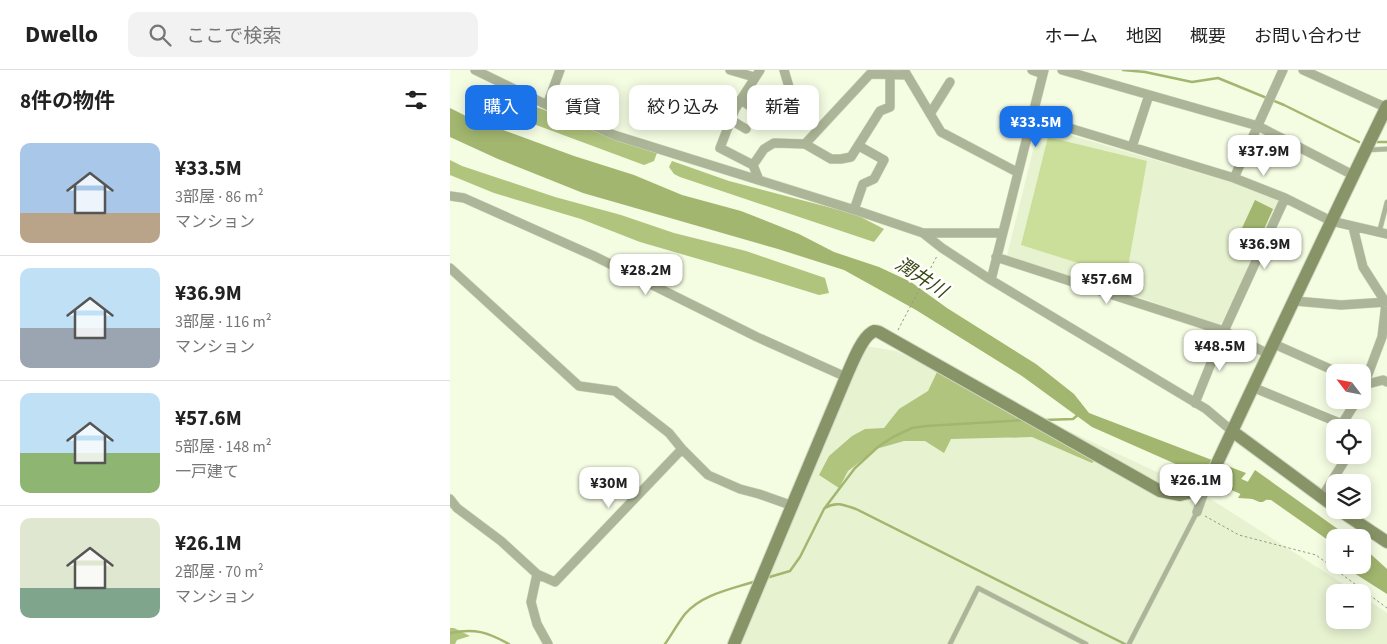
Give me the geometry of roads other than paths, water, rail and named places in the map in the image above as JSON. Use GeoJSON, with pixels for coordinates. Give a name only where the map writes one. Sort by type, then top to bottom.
{"type":"FeatureCollection","features":[{"type":"Feature","properties":{"kind":"street"},"geometry":{"type":"LineString","coordinates":[[475,70],[547,106]]}},
{"type":"Feature","properties":{"kind":"street"},"geometry":{"type":"LineString","coordinates":[[555,85],[560,70]]}},
{"type":"Feature","properties":{"kind":"street"},"geometry":{"type":"LineString","coordinates":[[730,70],[757,74],[737,107]]}},
{"type":"Feature","properties":{"kind":"street"},"geometry":{"type":"LineString","coordinates":[[740,100],[760,112],[788,91],[789,87],[784,70]]}},
{"type":"Feature","properties":{"kind":"street"},"geometry":{"type":"LineString","coordinates":[[991,280],[1044,72],[1032,70]]}},
{"type":"Feature","properties":{"kind":"street"},"geometry":{"type":"LineString","coordinates":[[1062,70],[1258,126],[1354,175]]}},
{"type":"Feature","properties":{"kind":"street"},"geometry":{"type":"LineString","coordinates":[[1234,178],[1283,70]]}},
{"type":"Feature","properties":{"kind":"street"},"geometry":{"type":"LineString","coordinates":[[1199,509],[1205,489],[1252,387],[1387,107],[1303,70]]}},
{"type":"Feature","properties":{"kind":"street"},"geometry":{"type":"LineString","coordinates":[[805,144],[870,74],[890,75],[906,73],[941,132],[1017,172]]}},
{"type":"Feature","properties":{"kind":"street"},"geometry":{"type":"LineString","coordinates":[[753,165],[764,149],[774,142],[805,144],[831,159],[850,157],[859,146],[880,111],[890,107],[890,75]]}},
{"type":"Feature","properties":{"kind":"street"},"geometry":{"type":"LineString","coordinates":[[930,114],[950,82]]}},
{"type":"Feature","properties":{"kind":"street"},"geometry":{"type":"LineString","coordinates":[[1132,147],[1149,95]]}},
{"type":"Feature","properties":{"kind":"street"},"geometry":{"type":"LineString","coordinates":[[1033,117],[1234,178],[1285,198],[1331,221],[1353,228],[1383,233]]}},
{"type":"Feature","properties":{"kind":"street"},"geometry":{"type":"LineString","coordinates":[[737,124],[746,129]]}},
{"type":"Feature","properties":{"kind":"street"},"geometry":{"type":"LineString","coordinates":[[602,130],[922,233],[991,280],[1206,409],[1232,431],[1326,500]]}},
{"type":"Feature","properties":{"kind":"street"},"geometry":{"type":"LineString","coordinates":[[727,130],[720,148],[753,165],[759,180]]}},
{"type":"Feature","properties":{"kind":"street"},"geometry":{"type":"LineString","coordinates":[[854,210],[863,184],[874,178],[884,160],[859,146]]}},
{"type":"Feature","properties":{"kind":"street"},"geometry":{"type":"LineString","coordinates":[[450,196],[464,198],[594,256],[748,333],[846,377]]}},
{"type":"Feature","properties":{"kind":"street"},"geometry":{"type":"LineString","coordinates":[[1195,403],[1224,332],[1285,198]]}},
{"type":"Feature","properties":{"kind":"street"},"geometry":{"type":"LineString","coordinates":[[1353,228],[1364,267],[1387,302],[1382,337],[1371,365]]}},
{"type":"Feature","properties":{"kind":"street"},"geometry":{"type":"LineString","coordinates":[[922,233],[1002,232]]}},
{"type":"Feature","properties":{"kind":"street"},"geometry":{"type":"LineString","coordinates":[[996,258],[1224,332],[1326,368]]}},
{"type":"Feature","properties":{"kind":"street"},"geometry":{"type":"LineString","coordinates":[[452,273],[579,386],[615,391],[669,433],[682,450],[708,475],[740,489],[792,506]]}},
{"type":"Feature","properties":{"kind":"street"},"geometry":{"type":"LineString","coordinates":[[1295,301],[1341,305],[1387,302]]}},
{"type":"Feature","properties":{"kind":"street"},"geometry":{"type":"LineString","coordinates":[[734,644],[846,377],[869,334],[874,331],[879,332],[1160,491],[1180,495],[1205,489]]}},
{"type":"Feature","properties":{"kind":"street"},"geometry":{"type":"LineString","coordinates":[[1371,384],[1383,380],[1387,382]]}},
{"type":"Feature","properties":{"kind":"street"},"geometry":{"type":"LineString","coordinates":[[1252,387],[1342,424],[1351,409]]}},
{"type":"Feature","properties":{"kind":"street"},"geometry":{"type":"LineString","coordinates":[[450,499],[457,508],[501,541],[537,574],[555,582],[682,450]]}},
{"type":"Feature","properties":{"kind":"street"},"geometry":{"type":"LineString","coordinates":[[1322,497],[1342,464]]}},
{"type":"Feature","properties":{"kind":"street"},"geometry":{"type":"LineString","coordinates":[[1352,519],[1387,542]]}},
{"type":"Feature","properties":{"kind":"street"},"geometry":{"type":"LineString","coordinates":[[537,574],[531,602],[537,624],[548,644]]}},
{"type":"Feature","properties":{"kind":"lane"},"geometry":{"type":"LineString","coordinates":[[1366,150],[1387,149]]}},
{"type":"Feature","properties":{"kind":"lane"},"geometry":{"type":"LineString","coordinates":[[1383,233],[1387,202]]}},
{"type":"Feature","properties":{"kind":"lane"},"geometry":{"type":"LineString","coordinates":[[1129,644],[1199,509]]}},
{"type":"Feature","properties":{"kind":"lane"},"geometry":{"type":"LineString","coordinates":[[950,644],[978,588],[1086,644]]}},
{"type":"Feature","properties":{"kind":"waterway"},"geometry":{"type":"LineString","coordinates":[[1123,70],[1145,72],[1192,82],[1218,78],[1284,105],[1359,142]]}},
{"type":"Feature","properties":{"kind":"waterway"},"geometry":{"type":"LineString","coordinates":[[1377,142],[1387,142]]}},
{"type":"Feature","properties":{"kind":"waterway"},"geometry":{"type":"LineString","coordinates":[[1044,420],[1073,419],[1079,414]]}},
{"type":"Feature","properties":{"kind":"waterway"},"geometry":{"type":"LineString","coordinates":[[766,578],[790,571],[800,557],[824,509],[855,468],[879,446],[893,437],[912,428],[926,426],[1026,420]]}},
{"type":"Feature","properties":{"kind":"waterway","name":"潤井川"},"geometry":{"type":"LineString","coordinates":[[1221,478],[1261,495]]}},
{"type":"Feature","properties":{"kind":"waterway"},"geometry":{"type":"LineString","coordinates":[[825,508],[836,504],[856,509],[1125,644]]}},
{"type":"Feature","properties":{"kind":"waterway"},"geometry":{"type":"LineString","coordinates":[[665,644],[685,614],[692,607],[718,593],[756,581]]}},
{"type":"Feature","properties":{"kind":"waterway"},"geometry":{"type":"LineString","coordinates":[[450,633],[481,632],[509,644]]}}]}
